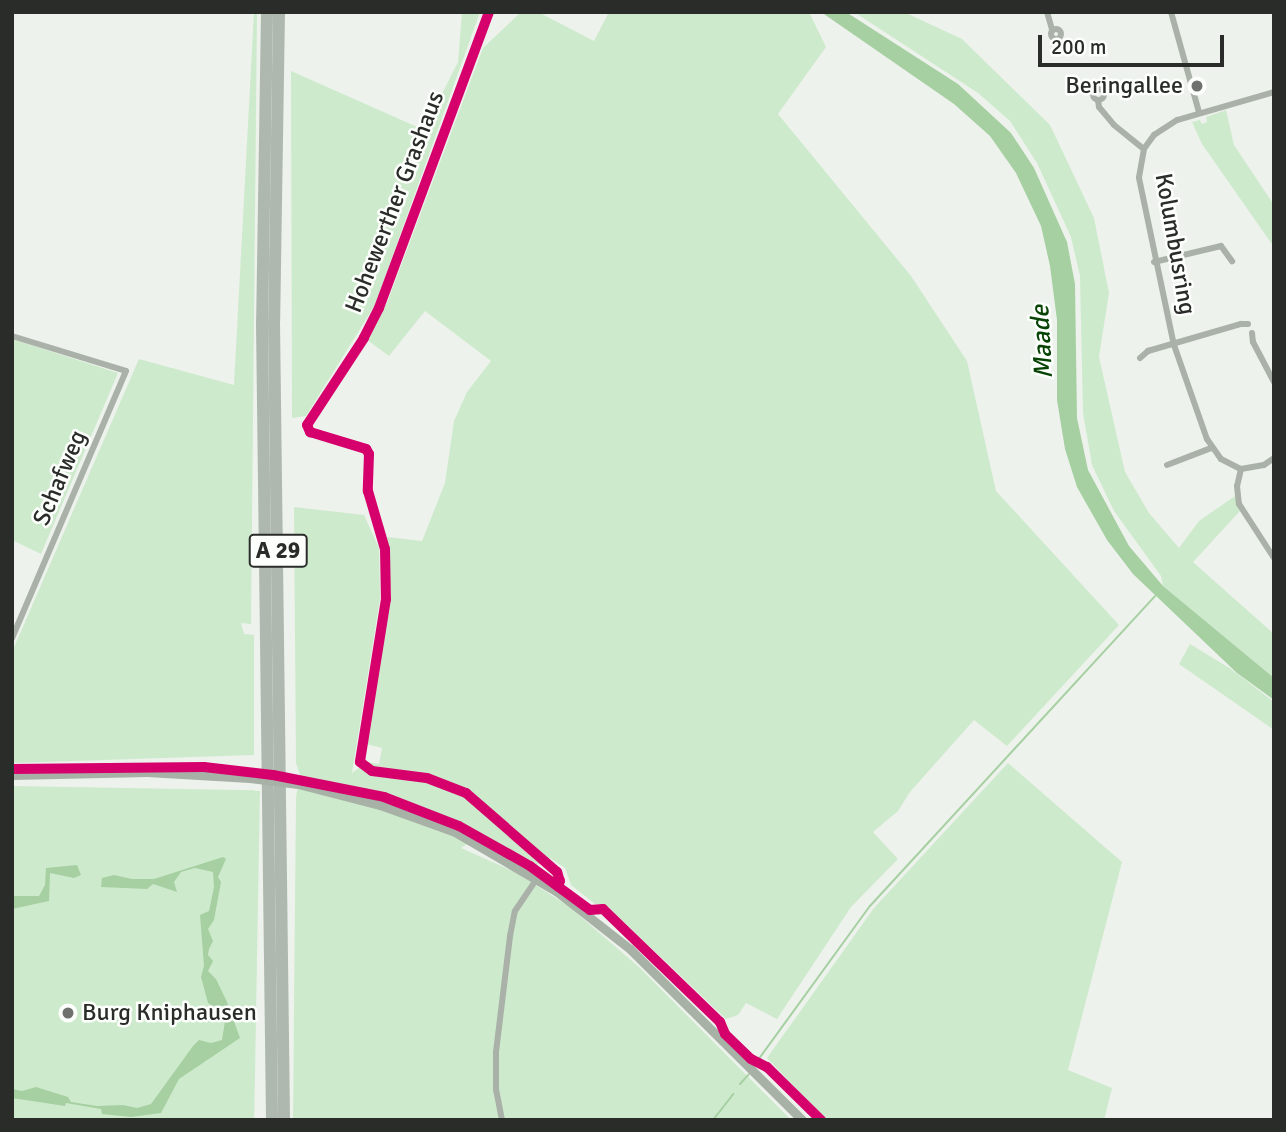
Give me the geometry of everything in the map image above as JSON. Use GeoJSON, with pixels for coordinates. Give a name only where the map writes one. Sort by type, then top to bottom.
{"type":"FeatureCollection","features":[{"type":"Feature","properties":{"kind":"highway","name":"A 29"},"geometry":{"type":"LineString","coordinates":[[267,12],[262,323],[272,1120]]}},
{"type":"Feature","properties":{"kind":"highway","name":"A 29"},"geometry":{"type":"LineString","coordinates":[[279,12],[274,322],[284,1120]]}},
{"type":"Feature","properties":{"kind":"street","name":"Hohewerther Grashaus"},"geometry":{"type":"LineString","coordinates":[[489,12],[379,308],[364,338],[307,425],[310,432],[366,449],[369,454],[368,491],[386,550],[386,599],[360,762],[372,771],[427,778],[466,793],[557,872],[560,881],[556,891]]}},
{"type":"Feature","properties":{"kind":"street"},"geometry":{"type":"LineString","coordinates":[[1047,12],[1052,30]]}},
{"type":"Feature","properties":{"kind":"street"},"geometry":{"type":"LineString","coordinates":[[1171,12],[1199,112]]}},
{"type":"Feature","properties":{"kind":"street","name":"Kolumbusring"},"geometry":{"type":"LineString","coordinates":[[1211,448],[1188,392],[1154,261],[1139,178],[1143,149],[1162,130],[1199,112],[1273,95]]}},
{"type":"Feature","properties":{"kind":"street"},"geometry":{"type":"LineString","coordinates":[[1098,100],[1099,107],[1114,125],[1143,149]]}},
{"type":"Feature","properties":{"kind":"street"},"geometry":{"type":"LineString","coordinates":[[1154,261],[1221,246],[1232,261]]}},
{"type":"Feature","properties":{"kind":"street"},"geometry":{"type":"LineString","coordinates":[[1140,358],[1148,351],[1248,324]]}},
{"type":"Feature","properties":{"kind":"street"},"geometry":{"type":"LineString","coordinates":[[1252,332],[1253,342],[1274,382]]}},
{"type":"Feature","properties":{"kind":"street","name":"Schafweg"},"geometry":{"type":"LineString","coordinates":[[12,336],[126,371],[12,638]]}},
{"type":"Feature","properties":{"kind":"street"},"geometry":{"type":"LineString","coordinates":[[1167,465],[1211,448],[1231,466],[1241,469],[1264,466],[1274,458]]}},
{"type":"Feature","properties":{"kind":"street"},"geometry":{"type":"LineString","coordinates":[[1241,469],[1237,486],[1239,504],[1274,558]]}},
{"type":"Feature","properties":{"kind":"street"},"geometry":{"type":"LineString","coordinates":[[12,775],[147,772],[250,778],[298,784],[380,805],[442,827],[490,850],[537,878],[630,949],[802,1120]]}},
{"type":"Feature","properties":{"kind":"street"},"geometry":{"type":"LineString","coordinates":[[502,1120],[496,1090],[496,1052],[510,936],[516,911],[537,878]]}},
{"type":"Feature","properties":{"kind":"shaded area"},"geometry":{"type":"Polygon","coordinates":[[[254,12],[257,12],[251,624],[241,623],[244,634],[254,635],[254,755],[12,763],[12,652],[139,359],[234,385],[254,12]]]}},
{"type":"Feature","properties":{"kind":"shaded area"},"geometry":{"type":"Polygon","coordinates":[[[462,12],[480,12],[375,305],[306,416],[292,418],[291,71],[424,130],[458,62],[462,12]]]}},
{"type":"Feature","properties":{"kind":"shaded area"},"geometry":{"type":"Polygon","coordinates":[[[521,12],[538,12],[594,41],[609,12],[809,12],[826,47],[778,114],[911,276],[967,361],[996,491],[1119,625],[1007,746],[974,720],[910,792],[898,811],[873,832],[898,859],[851,907],[777,1019],[746,1003],[738,1015],[726,1019],[607,906],[595,904],[571,885],[565,868],[550,858],[535,866],[480,836],[461,848],[515,872],[567,905],[639,967],[791,1120],[293,1120],[296,797],[300,775],[296,763],[294,507],[364,515],[379,548],[380,599],[352,773],[367,762],[379,764],[382,748],[366,744],[391,599],[387,537],[422,541],[445,483],[454,421],[467,392],[491,361],[425,311],[389,356],[366,339],[387,303],[483,48],[521,12]]]}},
{"type":"Feature","properties":{"kind":"shaded area"},"geometry":{"type":"Polygon","coordinates":[[[821,12],[846,12],[958,84],[1011,133],[1034,168],[1067,242],[1075,284],[1077,418],[1088,470],[1129,546],[1163,586],[1274,678],[1274,700],[1237,673],[1133,574],[1107,540],[1077,487],[1065,449],[1057,400],[1057,320],[1050,266],[1041,226],[1016,173],[990,136],[954,104],[821,12]]]}},
{"type":"Feature","properties":{"kind":"shaded area"},"geometry":{"type":"Polygon","coordinates":[[[854,12],[904,12],[962,39],[1050,125],[1094,218],[1109,293],[1099,357],[1125,472],[1149,513],[1179,548],[1199,521],[1235,496],[1240,511],[1193,562],[1274,634],[1274,678],[1163,586],[1161,576],[1114,511],[1092,465],[1083,413],[1080,276],[1071,237],[1037,163],[1010,121],[978,93],[854,12]]]}},
{"type":"Feature","properties":{"kind":"shaded area"},"geometry":{"type":"Polygon","coordinates":[[[1226,110],[1234,145],[1274,205],[1274,247],[1202,144],[1192,122],[1200,120],[1202,124],[1207,122],[1206,117],[1226,110]]]}},
{"type":"Feature","properties":{"kind":"shaded area"},"geometry":{"type":"Polygon","coordinates":[[[12,339],[118,373],[41,554],[12,540],[12,339]]]}},
{"type":"Feature","properties":{"kind":"shaded area"},"geometry":{"type":"Polygon","coordinates":[[[1190,644],[1231,669],[1274,702],[1274,730],[1179,664],[1190,644]]]}},
{"type":"Feature","properties":{"kind":"shaded area"},"geometry":{"type":"Polygon","coordinates":[[[1008,763],[1122,862],[1068,1070],[1112,1088],[1104,1120],[826,1120],[767,1058],[874,908],[1008,763]]]}},
{"type":"Feature","properties":{"kind":"shaded area"},"geometry":{"type":"Polygon","coordinates":[[[12,786],[260,790],[254,1120],[12,1120],[12,786]]]}},
{"type":"Feature","properties":{"kind":"shaded area"},"geometry":{"type":"Polygon","coordinates":[[[223,857],[226,859],[218,877],[221,882],[214,920],[208,929],[213,941],[208,955],[213,961],[208,971],[216,979],[227,1002],[240,1038],[179,1079],[161,1113],[131,1117],[102,1114],[101,1109],[66,1103],[65,1106],[12,1098],[12,1089],[22,1091],[36,1087],[68,1097],[71,1102],[137,1108],[151,1104],[199,1040],[211,1043],[222,1040],[226,1015],[208,1003],[201,977],[204,966],[200,915],[209,911],[214,887],[213,872],[195,868],[181,872],[174,882],[177,892],[153,884],[147,889],[101,887],[102,878],[114,875],[132,879],[154,879],[223,857]]]}},
{"type":"Feature","properties":{"kind":"shaded area"},"geometry":{"type":"Polygon","coordinates":[[[77,865],[81,875],[74,878],[50,873],[49,901],[12,909],[12,896],[39,896],[45,885],[46,868],[77,865]]]}},
{"type":"Feature","properties":{"kind":"waterway"},"geometry":{"type":"LineString","coordinates":[[758,1060],[870,906],[1155,596]]}},
{"type":"Feature","properties":{"kind":"waterway"},"geometry":{"type":"LineString","coordinates":[[740,1084],[749,1074]]}},
{"type":"Feature","properties":{"kind":"waterway"},"geometry":{"type":"LineString","coordinates":[[713,1120],[733,1094]]}},
{"type":"Feature","properties":{"kind":"cycle path"},"geometry":{"type":"LineString","coordinates":[[489,12],[379,308],[364,338],[307,425],[310,432],[366,449],[369,454],[368,491],[385,549],[386,599],[360,762],[372,771],[427,778],[466,793],[557,872],[560,881],[558,887]]}},
{"type":"Feature","properties":{"kind":"cycle path"},"geometry":{"type":"LineString","coordinates":[[12,769],[204,767],[273,775],[384,797],[459,826],[530,866],[590,910],[603,909],[720,1022],[725,1034],[751,1059],[767,1067],[821,1120]]}},
{"type":"Feature","properties":{"kind":"place","name":"Beringallee"},"geometry":{"type":"Point","coordinates":[1197,86]}},
{"type":"Feature","properties":{"kind":"place","name":"Burg Kniphausen"},"geometry":{"type":"Point","coordinates":[68,1013]}},
{"type":"Feature","properties":{"kind":"water label","name":"Maade"},"geometry":{"type":"Point","coordinates":[1043,342]}}]}
